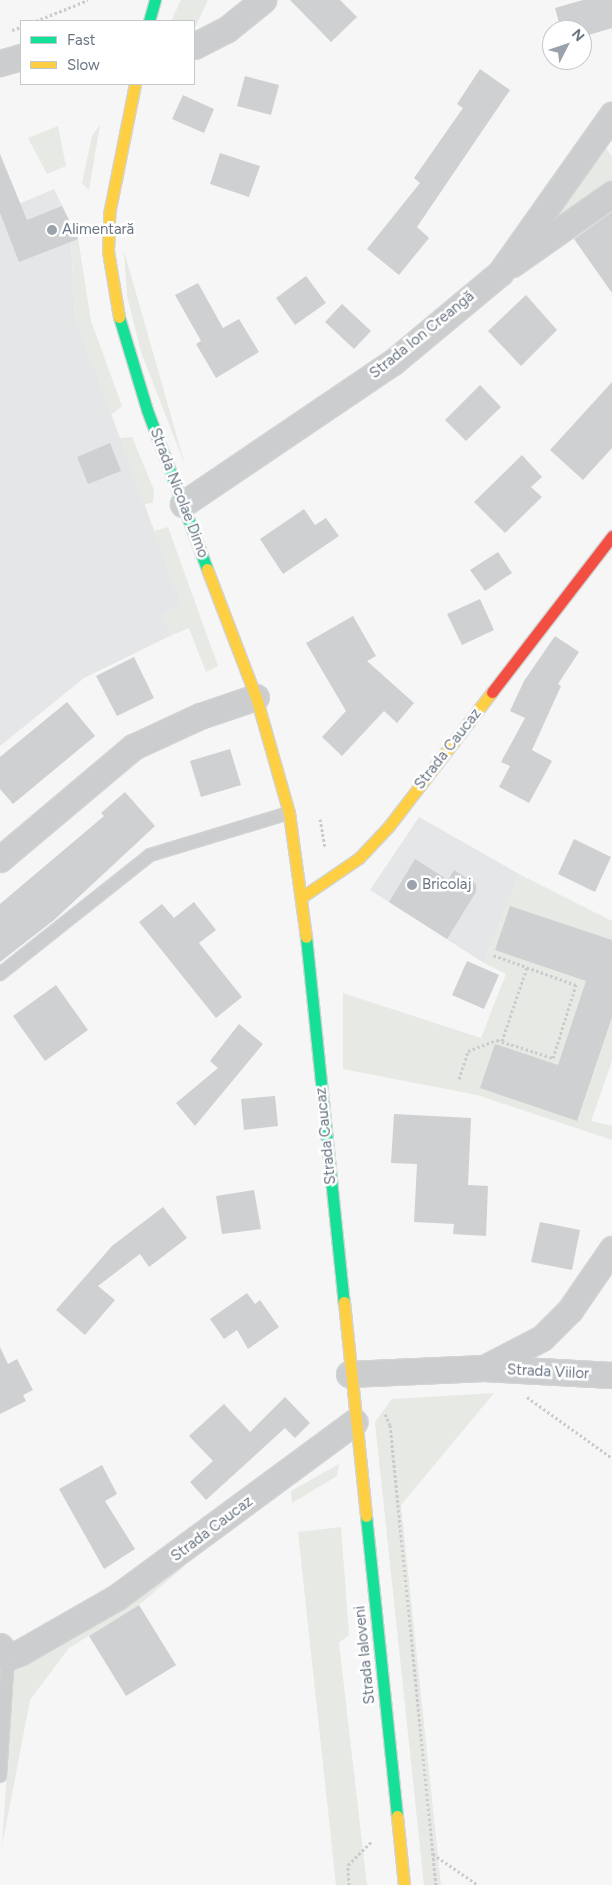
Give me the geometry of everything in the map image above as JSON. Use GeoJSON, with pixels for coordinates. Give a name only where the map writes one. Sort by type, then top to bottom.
{"type":"FeatureCollection","features":[{"type":"Feature","properties":{"kind":"street"},"geometry":{"type":"LineString","coordinates":[[149,20],[154,0]]}},
{"type":"Feature","properties":{"kind":"street"},"geometry":{"type":"LineString","coordinates":[[195,46],[226,30],[263,0]]}},
{"type":"Feature","properties":{"kind":"street"},"geometry":{"type":"LineString","coordinates":[[0,63],[20,57]]}},
{"type":"Feature","properties":{"kind":"street","name":"Strada Nicolae Dimo"},"geometry":{"type":"LineString","coordinates":[[135,85],[110,214],[108,251],[113,298],[125,346],[256,698],[289,813],[302,897]]}},
{"type":"Feature","properties":{"kind":"street","name":"Strada Ion Creangă"},"geometry":{"type":"LineString","coordinates":[[183,504],[392,362],[500,273],[611,124]]}},
{"type":"Feature","properties":{"kind":"street"},"geometry":{"type":"LineString","coordinates":[[500,273],[612,194]]}},
{"type":"Feature","properties":{"kind":"street","name":"Strada Caucaz"},"geometry":{"type":"LineString","coordinates":[[4,1652],[116,1597],[354,1422],[357,1374],[302,897],[359,858],[389,826],[612,536]]}},
{"type":"Feature","properties":{"kind":"street"},"geometry":{"type":"LineString","coordinates":[[0,859],[133,747],[200,716],[256,698]]}},
{"type":"Feature","properties":{"kind":"street"},"geometry":{"type":"LineString","coordinates":[[484,1368],[542,1338],[570,1310],[612,1249]]}},
{"type":"Feature","properties":{"kind":"street","name":"Strada Viilor"},"geometry":{"type":"LineString","coordinates":[[357,1374],[484,1368],[612,1375]]}},
{"type":"Feature","properties":{"kind":"street","name":"Strada Ialoveni"},"geometry":{"type":"LineString","coordinates":[[354,1422],[404,1885]]}},
{"type":"Feature","properties":{"kind":"lane"},"geometry":{"type":"LineString","coordinates":[[0,974],[150,855],[289,813]]}},
{"type":"Feature","properties":{"kind":"lane"},"geometry":{"type":"LineString","coordinates":[[0,1776],[4,1652]]}},
{"type":"Feature","properties":{"kind":"path"},"geometry":{"type":"LineString","coordinates":[[38,20],[88,0]]}},
{"type":"Feature","properties":{"kind":"path"},"geometry":{"type":"LineString","coordinates":[[459,1079],[468,1051],[502,1041],[553,1058],[576,985],[493,955]]}},
{"type":"Feature","properties":{"kind":"path"},"geometry":{"type":"LineString","coordinates":[[502,1041],[527,967]]}},
{"type":"Feature","properties":{"kind":"path"},"geometry":{"type":"LineString","coordinates":[[357,1374],[390,1426],[436,1885]]}},
{"type":"Feature","properties":{"kind":"path"},"geometry":{"type":"LineString","coordinates":[[526,1396],[612,1458]]}},
{"type":"Feature","properties":{"kind":"path"},"geometry":{"type":"LineString","coordinates":[[349,1885],[348,1866],[397,1816]]}},
{"type":"Feature","properties":{"kind":"path"},"geometry":{"type":"LineString","coordinates":[[433,1853],[478,1885]]}},
{"type":"Feature","properties":{"kind":"shaded area"},"geometry":{"type":"Polygon","coordinates":[[[181,0],[208,0],[195,28],[195,20],[171,20],[181,0]]]}},
{"type":"Feature","properties":{"kind":"shaded area"},"geometry":{"type":"Polygon","coordinates":[[[100,125],[89,190],[82,183],[92,136],[100,125]]]}},
{"type":"Feature","properties":{"kind":"shaded area"},"geometry":{"type":"Polygon","coordinates":[[[58,126],[66,166],[47,174],[28,138],[58,126]]]}},
{"type":"Feature","properties":{"kind":"shaded area"},"geometry":{"type":"Polygon","coordinates":[[[601,140],[612,157],[612,184],[527,246],[601,140]]]}},
{"type":"Feature","properties":{"kind":"shaded area"},"geometry":{"type":"Polygon","coordinates":[[[54,189],[78,238],[71,242],[75,316],[182,606],[162,614],[172,635],[84,678],[0,746],[0,212],[54,189]]]}},
{"type":"Feature","properties":{"kind":"shaded area"},"geometry":{"type":"Polygon","coordinates":[[[78,238],[91,321],[122,406],[111,415],[75,316],[71,241],[78,238]]]}},
{"type":"Feature","properties":{"kind":"shaded area"},"geometry":{"type":"Polygon","coordinates":[[[124,251],[185,465],[141,352],[127,296],[124,251]]]}},
{"type":"Feature","properties":{"kind":"shaded area"},"geometry":{"type":"Polygon","coordinates":[[[132,437],[154,490],[153,502],[144,505],[120,438],[132,437]]]}},
{"type":"Feature","properties":{"kind":"shaded area"},"geometry":{"type":"Polygon","coordinates":[[[168,527],[218,666],[206,672],[189,628],[172,635],[162,614],[182,606],[154,531],[168,527]]]}},
{"type":"Feature","properties":{"kind":"shaded area"},"geometry":{"type":"Polygon","coordinates":[[[419,817],[519,874],[484,963],[370,890],[419,817]]]}},
{"type":"Feature","properties":{"kind":"shaded area"},"geometry":{"type":"Polygon","coordinates":[[[519,874],[612,921],[612,1061],[591,1121],[612,1126],[612,1140],[477,1095],[343,1069],[343,993],[481,1038],[506,974],[484,963],[519,874]]]}},
{"type":"Feature","properties":{"kind":"shaded area"},"geometry":{"type":"Polygon","coordinates":[[[494,1393],[401,1505],[441,1885],[424,1885],[375,1422],[392,1399],[494,1393]]]}},
{"type":"Feature","properties":{"kind":"shaded area"},"geometry":{"type":"Polygon","coordinates":[[[339,1464],[337,1476],[292,1503],[291,1491],[339,1464]]]}},
{"type":"Feature","properties":{"kind":"shaded area"},"geometry":{"type":"Polygon","coordinates":[[[341,1527],[349,1635],[339,1643],[367,1885],[336,1885],[298,1532],[341,1527]]]}},
{"type":"Feature","properties":{"kind":"shaded area"},"geometry":{"type":"Polygon","coordinates":[[[187,1564],[139,1605],[69,1648],[30,1700],[2,1846],[14,1667],[187,1564]]]}},
{"type":"Feature","properties":{"kind":"building"},"geometry":{"type":"Polygon","coordinates":[[[290,0],[340,0],[357,17],[331,42],[290,0]]]}},
{"type":"Feature","properties":{"kind":"building"},"geometry":{"type":"Polygon","coordinates":[[[583,0],[612,0],[612,28],[592,34],[592,20],[558,20],[555,8],[583,0]]]}},
{"type":"Feature","properties":{"kind":"building"},"geometry":{"type":"Polygon","coordinates":[[[480,69],[510,90],[417,227],[429,238],[399,275],[367,249],[420,183],[414,178],[463,108],[457,104],[480,69]]]}},
{"type":"Feature","properties":{"kind":"building"},"geometry":{"type":"Polygon","coordinates":[[[245,76],[279,85],[271,115],[237,106],[245,76]]]}},
{"type":"Feature","properties":{"kind":"building"},"geometry":{"type":"Polygon","coordinates":[[[183,95],[214,109],[204,133],[172,119],[183,95]]]}},
{"type":"Feature","properties":{"kind":"building"},"geometry":{"type":"Polygon","coordinates":[[[220,153],[260,166],[249,197],[210,184],[220,153]]]}},
{"type":"Feature","properties":{"kind":"building"},"geometry":{"type":"Polygon","coordinates":[[[0,154],[27,220],[62,206],[78,239],[19,262],[0,213],[0,154]]]}},
{"type":"Feature","properties":{"kind":"building"},"geometry":{"type":"Polygon","coordinates":[[[612,212],[612,293],[574,239],[612,212]]]}},
{"type":"Feature","properties":{"kind":"building"},"geometry":{"type":"Polygon","coordinates":[[[306,276],[326,303],[295,325],[276,298],[306,276]]]}},
{"type":"Feature","properties":{"kind":"building"},"geometry":{"type":"Polygon","coordinates":[[[198,283],[223,328],[239,319],[259,352],[216,378],[196,344],[201,341],[175,295],[198,283]]]}},
{"type":"Feature","properties":{"kind":"building"},"geometry":{"type":"Polygon","coordinates":[[[526,295],[557,330],[521,366],[488,331],[526,295]]]}},
{"type":"Feature","properties":{"kind":"building"},"geometry":{"type":"Polygon","coordinates":[[[342,304],[371,331],[354,349],[325,322],[342,304]]]}},
{"type":"Feature","properties":{"kind":"building"},"geometry":{"type":"Polygon","coordinates":[[[612,382],[612,448],[583,480],[550,450],[612,382]]]}},
{"type":"Feature","properties":{"kind":"building"},"geometry":{"type":"Polygon","coordinates":[[[480,385],[501,407],[466,441],[445,420],[480,385]]]}},
{"type":"Feature","properties":{"kind":"building"},"geometry":{"type":"Polygon","coordinates":[[[110,443],[121,471],[88,484],[77,457],[110,443]]]}},
{"type":"Feature","properties":{"kind":"building"},"geometry":{"type":"Polygon","coordinates":[[[522,455],[542,477],[531,487],[542,497],[505,533],[474,502],[522,455]]]}},
{"type":"Feature","properties":{"kind":"building"},"geometry":{"type":"Polygon","coordinates":[[[304,509],[315,525],[326,518],[339,536],[283,574],[260,539],[304,509]]]}},
{"type":"Feature","properties":{"kind":"building"},"geometry":{"type":"Polygon","coordinates":[[[498,552],[512,573],[485,591],[470,570],[498,552]]]}},
{"type":"Feature","properties":{"kind":"building"},"geometry":{"type":"Polygon","coordinates":[[[480,599],[494,630],[462,645],[447,614],[480,599]]]}},
{"type":"Feature","properties":{"kind":"building"},"geometry":{"type":"Polygon","coordinates":[[[353,616],[376,656],[367,661],[414,703],[397,723],[384,711],[342,756],[322,737],[346,711],[306,643],[353,616]]]}},
{"type":"Feature","properties":{"kind":"building"},"geometry":{"type":"Polygon","coordinates":[[[555,636],[579,652],[558,684],[561,686],[532,750],[552,761],[529,803],[499,787],[510,766],[501,762],[525,718],[510,711],[524,681],[555,636]]]}},
{"type":"Feature","properties":{"kind":"building"},"geometry":{"type":"Polygon","coordinates":[[[134,657],[154,698],[117,716],[96,676],[134,657]]]}},
{"type":"Feature","properties":{"kind":"building"},"geometry":{"type":"Polygon","coordinates":[[[67,702],[95,736],[13,804],[0,789],[0,757],[67,702]]]}},
{"type":"Feature","properties":{"kind":"building"},"geometry":{"type":"Polygon","coordinates":[[[230,749],[241,785],[201,797],[190,761],[230,749]]]}},
{"type":"Feature","properties":{"kind":"building"},"geometry":{"type":"Polygon","coordinates":[[[125,792],[155,826],[54,920],[0,962],[0,904],[104,816],[101,813],[125,792]]]}},
{"type":"Feature","properties":{"kind":"building"},"geometry":{"type":"Polygon","coordinates":[[[574,839],[611,857],[595,892],[558,874],[574,839]]]}},
{"type":"Feature","properties":{"kind":"building"},"geometry":{"type":"Polygon","coordinates":[[[415,859],[448,880],[454,870],[476,884],[476,892],[447,939],[389,902],[415,859]]]}},
{"type":"Feature","properties":{"kind":"building"},"geometry":{"type":"Polygon","coordinates":[[[194,902],[216,930],[199,943],[242,997],[216,1018],[139,922],[162,904],[174,918],[194,902]]]}},
{"type":"Feature","properties":{"kind":"building"},"geometry":{"type":"Polygon","coordinates":[[[510,906],[612,940],[612,1017],[577,1121],[480,1088],[495,1044],[558,1065],[586,981],[495,950],[510,906]]]}},
{"type":"Feature","properties":{"kind":"building"},"geometry":{"type":"Polygon","coordinates":[[[467,961],[499,975],[484,1009],[452,995],[467,961]]]}},
{"type":"Feature","properties":{"kind":"building"},"geometry":{"type":"Polygon","coordinates":[[[56,985],[88,1030],[45,1061],[13,1016],[56,985]]]}},
{"type":"Feature","properties":{"kind":"building"},"geometry":{"type":"Polygon","coordinates":[[[239,1024],[263,1044],[195,1126],[176,1103],[218,1068],[210,1061],[239,1024]]]}},
{"type":"Feature","properties":{"kind":"building"},"geometry":{"type":"Polygon","coordinates":[[[275,1096],[278,1126],[244,1130],[241,1099],[275,1096]]]}},
{"type":"Feature","properties":{"kind":"building"},"geometry":{"type":"Polygon","coordinates":[[[394,1114],[471,1118],[468,1185],[488,1186],[486,1236],[453,1234],[454,1224],[414,1222],[417,1164],[391,1163],[394,1114]]]}},
{"type":"Feature","properties":{"kind":"building"},"geometry":{"type":"Polygon","coordinates":[[[254,1190],[261,1229],[222,1234],[216,1196],[254,1190]]]}},
{"type":"Feature","properties":{"kind":"building"},"geometry":{"type":"Polygon","coordinates":[[[163,1207],[187,1238],[149,1267],[140,1254],[98,1286],[115,1300],[85,1335],[56,1310],[112,1246],[163,1207]]]}},
{"type":"Feature","properties":{"kind":"building"},"geometry":{"type":"Polygon","coordinates":[[[540,1222],[580,1230],[572,1270],[531,1262],[540,1222]]]}},
{"type":"Feature","properties":{"kind":"building"},"geometry":{"type":"Polygon","coordinates":[[[247,1293],[255,1304],[260,1300],[279,1327],[248,1349],[237,1330],[224,1339],[210,1319],[247,1293]]]}},
{"type":"Feature","properties":{"kind":"building"},"geometry":{"type":"Polygon","coordinates":[[[0,1347],[8,1364],[17,1359],[33,1390],[23,1395],[26,1401],[0,1414],[0,1347]]]}},
{"type":"Feature","properties":{"kind":"building"},"geometry":{"type":"Polygon","coordinates":[[[285,1397],[310,1423],[295,1438],[285,1428],[206,1500],[190,1482],[213,1461],[189,1436],[224,1404],[250,1432],[285,1397]]]}},
{"type":"Feature","properties":{"kind":"building"},"geometry":{"type":"Polygon","coordinates":[[[102,1465],[117,1494],[105,1501],[135,1549],[104,1569],[59,1489],[102,1465]]]}},
{"type":"Feature","properties":{"kind":"building"},"geometry":{"type":"Polygon","coordinates":[[[139,1605],[176,1665],[126,1696],[89,1636],[139,1605]]]}},
{"type":"Feature","properties":{"kind":"traffic: fast"},"geometry":{"type":"LineString","coordinates":[[149,20],[155,0]]}},
{"type":"Feature","properties":{"kind":"traffic: fast"},"geometry":{"type":"LineString","coordinates":[[119,317],[147,410],[207,569]]}},
{"type":"Feature","properties":{"kind":"traffic: fast"},"geometry":{"type":"LineString","coordinates":[[306,937],[344,1302]]}},
{"type":"Feature","properties":{"kind":"traffic: fast"},"geometry":{"type":"LineString","coordinates":[[366,1516],[397,1816]]}},
{"type":"Feature","properties":{"kind":"traffic: slow"},"geometry":{"type":"LineString","coordinates":[[119,317],[108,251],[109,214],[135,85]]}},
{"type":"Feature","properties":{"kind":"traffic: slow"},"geometry":{"type":"LineString","coordinates":[[207,569],[256,697],[289,813],[306,937]]}},
{"type":"Feature","properties":{"kind":"traffic: slow"},"geometry":{"type":"LineString","coordinates":[[302,897],[359,858],[389,826],[492,692]]}},
{"type":"Feature","properties":{"kind":"traffic: slow"},"geometry":{"type":"LineString","coordinates":[[344,1302],[366,1516]]}},
{"type":"Feature","properties":{"kind":"traffic: slow"},"geometry":{"type":"LineString","coordinates":[[397,1816],[404,1885]]}},
{"type":"Feature","properties":{"kind":"traffic: jam"},"geometry":{"type":"LineString","coordinates":[[492,692],[612,536]]}},
{"type":"Feature","properties":{"kind":"place","name":"Alimentară"},"geometry":{"type":"Point","coordinates":[52,230]}},
{"type":"Feature","properties":{"kind":"place","name":"Bricolaj"},"geometry":{"type":"Point","coordinates":[412,885]}}]}
